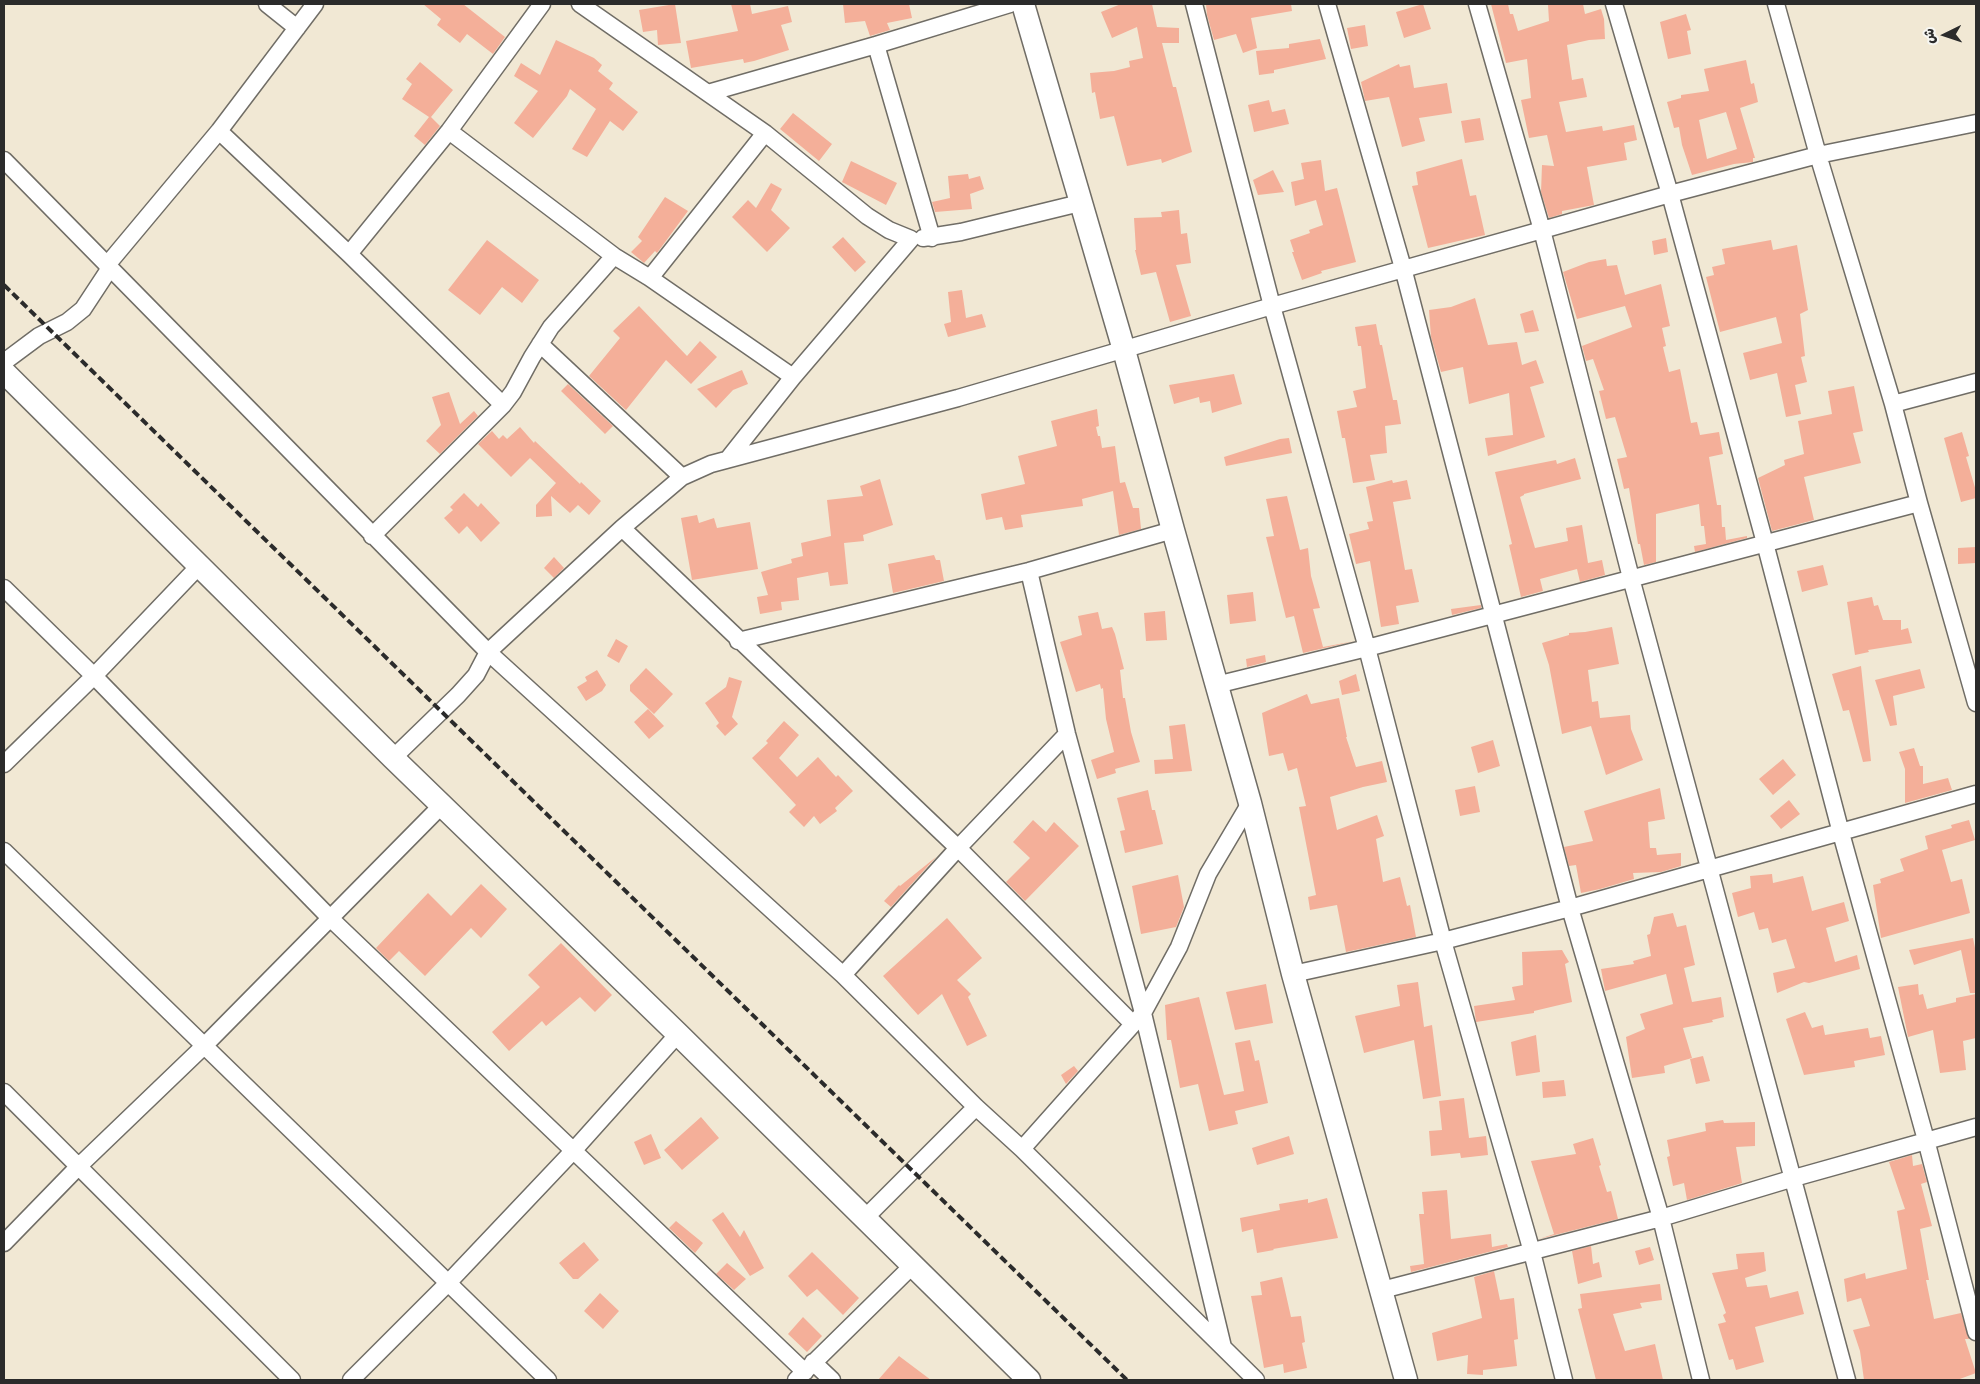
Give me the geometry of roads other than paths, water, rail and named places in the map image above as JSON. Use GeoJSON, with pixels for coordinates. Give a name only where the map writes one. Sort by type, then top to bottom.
{"type":"FeatureCollection","features":[{"type":"Feature","properties":{"kind":"main road"},"geometry":{"type":"LineString","coordinates":[[1023,4],[1124,350],[1250,803],[1293,974],[1406,1380]]}},
{"type":"Feature","properties":{"kind":"main road"},"geometry":{"type":"LineString","coordinates":[[4,372],[393,758],[678,1034],[1029,1380]]}},
{"type":"Feature","properties":{"kind":"street"},"geometry":{"type":"LineString","coordinates":[[267,4],[297,28]]}},
{"type":"Feature","properties":{"kind":"street"},"geometry":{"type":"LineString","coordinates":[[4,362],[39,336],[74,317],[83,309],[108,271],[107,266],[219,131],[315,4]]}},
{"type":"Feature","properties":{"kind":"street"},"geometry":{"type":"LineString","coordinates":[[349,254],[449,131],[542,4]]}},
{"type":"Feature","properties":{"kind":"street"},"geometry":{"type":"LineString","coordinates":[[580,4],[765,133],[867,216],[889,230],[911,239],[932,238],[1080,203]]}},
{"type":"Feature","properties":{"kind":"street"},"geometry":{"type":"LineString","coordinates":[[708,93],[876,46],[1010,4]]}},
{"type":"Feature","properties":{"kind":"street"},"geometry":{"type":"LineString","coordinates":[[1194,4],[1272,306],[1367,648],[1443,941],[1532,1252],[1564,1380]]}},
{"type":"Feature","properties":{"kind":"street"},"geometry":{"type":"LineString","coordinates":[[1327,4],[1403,268],[1570,908],[1661,1218],[1701,1380]]}},
{"type":"Feature","properties":{"kind":"street"},"geometry":{"type":"LineString","coordinates":[[1477,4],[1542,230],[1631,578],[1847,1380]]}},
{"type":"Feature","properties":{"kind":"street"},"geometry":{"type":"LineString","coordinates":[[1614,4],[1670,194],[1765,543],[1841,833],[1926,1140],[1976,1332]]}},
{"type":"Feature","properties":{"kind":"street"},"geometry":{"type":"LineString","coordinates":[[1776,4],[1818,155],[1893,404],[1919,503],[1976,702]]}},
{"type":"Feature","properties":{"kind":"street"},"geometry":{"type":"LineString","coordinates":[[876,46],[932,238]]}},
{"type":"Feature","properties":{"kind":"street"},"geometry":{"type":"LineString","coordinates":[[393,758],[476,675],[488,652],[622,528],[682,477],[728,459],[958,398],[1403,268],[1670,194],[1818,155],[1976,123]]}},
{"type":"Feature","properties":{"kind":"street"},"geometry":{"type":"LineString","coordinates":[[219,131],[349,254],[503,405]]}},
{"type":"Feature","properties":{"kind":"street"},"geometry":{"type":"LineString","coordinates":[[449,131],[614,256],[650,278],[793,377]]}},
{"type":"Feature","properties":{"kind":"street"},"geometry":{"type":"LineString","coordinates":[[650,278],[765,133]]}},
{"type":"Feature","properties":{"kind":"street"},"geometry":{"type":"LineString","coordinates":[[4,160],[488,652],[843,975],[1256,1380]]}},
{"type":"Feature","properties":{"kind":"street"},"geometry":{"type":"LineString","coordinates":[[728,459],[793,377],[911,239]]}},
{"type":"Feature","properties":{"kind":"street"},"geometry":{"type":"LineString","coordinates":[[372,536],[503,405],[513,392],[551,327],[614,256]]}},
{"type":"Feature","properties":{"kind":"street"},"geometry":{"type":"LineString","coordinates":[[540,344],[682,477]]}},
{"type":"Feature","properties":{"kind":"street"},"geometry":{"type":"LineString","coordinates":[[1893,404],[1976,382]]}},
{"type":"Feature","properties":{"kind":"street"},"geometry":{"type":"LineString","coordinates":[[1216,685],[1367,648],[1919,503]]}},
{"type":"Feature","properties":{"kind":"street"},"geometry":{"type":"LineString","coordinates":[[622,528],[1138,1018]]}},
{"type":"Feature","properties":{"kind":"street"},"geometry":{"type":"LineString","coordinates":[[738,640],[1028,571],[1173,530]]}},
{"type":"Feature","properties":{"kind":"street"},"geometry":{"type":"LineString","coordinates":[[4,764],[94,676],[199,566]]}},
{"type":"Feature","properties":{"kind":"street"},"geometry":{"type":"LineString","coordinates":[[1028,571],[1138,1018],[1223,1347]]}},
{"type":"Feature","properties":{"kind":"street"},"geometry":{"type":"LineString","coordinates":[[4,588],[94,676],[330,918],[805,1371],[832,1380]]}},
{"type":"Feature","properties":{"kind":"street"},"geometry":{"type":"LineString","coordinates":[[843,975],[958,848],[1067,734]]}},
{"type":"Feature","properties":{"kind":"street"},"geometry":{"type":"LineString","coordinates":[[1293,974],[1443,941],[1570,908],[1976,794]]}},
{"type":"Feature","properties":{"kind":"street"},"geometry":{"type":"LineString","coordinates":[[1022,1149],[1138,1018],[1179,947],[1208,874],[1250,803]]}},
{"type":"Feature","properties":{"kind":"street"},"geometry":{"type":"LineString","coordinates":[[4,1243],[78,1166],[204,1046],[442,805]]}},
{"type":"Feature","properties":{"kind":"street"},"geometry":{"type":"LineString","coordinates":[[4,851],[548,1380]]}},
{"type":"Feature","properties":{"kind":"street"},"geometry":{"type":"LineString","coordinates":[[351,1380],[448,1283],[574,1150],[678,1034]]}},
{"type":"Feature","properties":{"kind":"street"},"geometry":{"type":"LineString","coordinates":[[4,1092],[292,1380]]}},
{"type":"Feature","properties":{"kind":"street"},"geometry":{"type":"LineString","coordinates":[[864,1218],[923,1162],[976,1107]]}},
{"type":"Feature","properties":{"kind":"street"},"geometry":{"type":"LineString","coordinates":[[1382,1290],[1661,1218],[1794,1178],[1976,1127]]}},
{"type":"Feature","properties":{"kind":"street"},"geometry":{"type":"LineString","coordinates":[[805,1371],[912,1266]]}},
{"type":"Feature","properties":{"kind":"railway"},"geometry":{"type":"LineString","coordinates":[[4,285],[1127,1380]]}}]}
